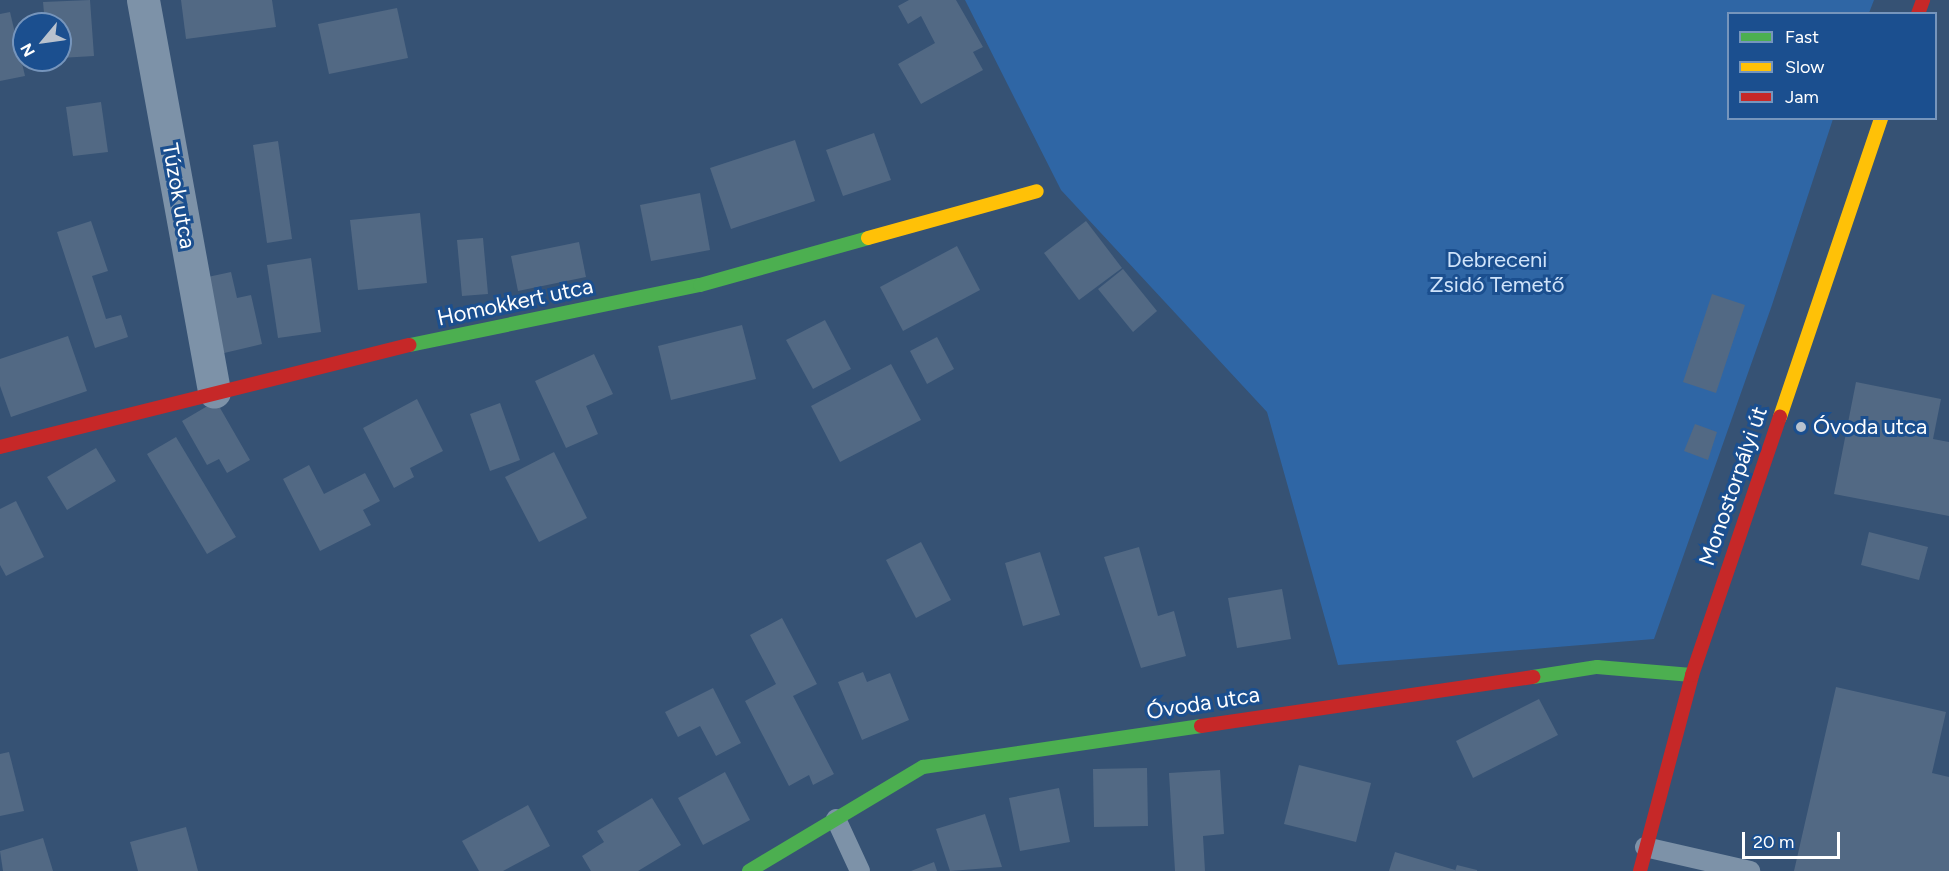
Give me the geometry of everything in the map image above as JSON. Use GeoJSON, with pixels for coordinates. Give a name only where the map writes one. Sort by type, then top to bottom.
{"type":"FeatureCollection","features":[{"type":"Feature","properties":{"kind":"street","name":"Túzok utca"},"geometry":{"type":"LineString","coordinates":[[143,0],[214,392]]}},
{"type":"Feature","properties":{"kind":"street","name":"Monostorpályi út"},"geometry":{"type":"LineString","coordinates":[[1640,871],[1692,675],[1880,120]]}},
{"type":"Feature","properties":{"kind":"street","name":"Homokkert utca"},"geometry":{"type":"LineString","coordinates":[[0,447],[214,392],[408,346],[700,285],[1037,191]]}},
{"type":"Feature","properties":{"kind":"street","name":"Óvoda utca"},"geometry":{"type":"LineString","coordinates":[[750,871],[923,767],[1597,668],[1692,675]]}},
{"type":"Feature","properties":{"kind":"lane"},"geometry":{"type":"LineString","coordinates":[[836,819],[860,871]]}},
{"type":"Feature","properties":{"kind":"lane"},"geometry":{"type":"LineString","coordinates":[[1645,847],[1750,871]]}},
{"type":"Feature","properties":{"kind":"green space","name":"Debreceni Zsidó Temető"},"geometry":{"type":"Polygon","coordinates":[[[965,0],[1874,0],[1869,12],[1727,12],[1727,120],[1833,120],[1772,305],[1654,639],[1338,665],[1267,412],[1061,190],[965,0]]]}},
{"type":"Feature","properties":{"kind":"building"},"geometry":{"type":"Polygon","coordinates":[[[90,0],[94,56],[72,57],[72,12],[44,12],[43,2],[90,0]]]}},
{"type":"Feature","properties":{"kind":"building"},"geometry":{"type":"Polygon","coordinates":[[[181,0],[272,0],[276,27],[186,39],[181,0]]]}},
{"type":"Feature","properties":{"kind":"building"},"geometry":{"type":"Polygon","coordinates":[[[909,0],[956,0],[983,47],[973,52],[983,70],[921,104],[898,64],[935,43],[921,16],[908,24],[898,6],[909,0]]]}},
{"type":"Feature","properties":{"kind":"building"},"geometry":{"type":"Polygon","coordinates":[[[397,8],[408,58],[329,74],[318,24],[397,8]]]}},
{"type":"Feature","properties":{"kind":"building"},"geometry":{"type":"Polygon","coordinates":[[[10,12],[12,21],[12,72],[24,72],[25,76],[0,81],[0,14],[10,12]]]}},
{"type":"Feature","properties":{"kind":"building"},"geometry":{"type":"Polygon","coordinates":[[[101,102],[108,152],[73,156],[66,107],[101,102]]]}},
{"type":"Feature","properties":{"kind":"building"},"geometry":{"type":"Polygon","coordinates":[[[874,133],[891,180],[843,196],[826,150],[874,133]]]}},
{"type":"Feature","properties":{"kind":"building"},"geometry":{"type":"Polygon","coordinates":[[[795,140],[815,201],[731,229],[710,168],[795,140]]]}},
{"type":"Feature","properties":{"kind":"building"},"geometry":{"type":"Polygon","coordinates":[[[278,141],[292,239],[267,243],[253,145],[278,141]]]}},
{"type":"Feature","properties":{"kind":"building"},"geometry":{"type":"Polygon","coordinates":[[[700,193],[710,250],[651,261],[640,205],[700,193]]]}},
{"type":"Feature","properties":{"kind":"building"},"geometry":{"type":"Polygon","coordinates":[[[420,213],[427,283],[358,290],[350,220],[420,213]]]}},
{"type":"Feature","properties":{"kind":"building"},"geometry":{"type":"Polygon","coordinates":[[[91,221],[108,271],[92,276],[106,319],[121,315],[128,337],[95,348],[57,232],[91,221]]]}},
{"type":"Feature","properties":{"kind":"building"},"geometry":{"type":"Polygon","coordinates":[[[1086,221],[1122,268],[1079,300],[1044,253],[1086,221]]]}},
{"type":"Feature","properties":{"kind":"building"},"geometry":{"type":"Polygon","coordinates":[[[483,238],[488,294],[462,296],[457,240],[483,238]]]}},
{"type":"Feature","properties":{"kind":"building"},"geometry":{"type":"Polygon","coordinates":[[[579,242],[586,277],[518,291],[511,256],[579,242]]]}},
{"type":"Feature","properties":{"kind":"building"},"geometry":{"type":"Polygon","coordinates":[[[957,246],[980,290],[903,331],[880,287],[957,246]]]}},
{"type":"Feature","properties":{"kind":"building"},"geometry":{"type":"Polygon","coordinates":[[[311,258],[321,332],[278,338],[267,265],[311,258]]]}},
{"type":"Feature","properties":{"kind":"building"},"geometry":{"type":"Polygon","coordinates":[[[1123,269],[1157,311],[1133,332],[1098,289],[1123,269]]]}},
{"type":"Feature","properties":{"kind":"building"},"geometry":{"type":"Polygon","coordinates":[[[231,272],[237,298],[251,295],[262,344],[220,354],[203,278],[231,272]]]}},
{"type":"Feature","properties":{"kind":"building"},"geometry":{"type":"Polygon","coordinates":[[[1712,294],[1745,305],[1716,393],[1683,382],[1712,294]]]}},
{"type":"Feature","properties":{"kind":"building"},"geometry":{"type":"Polygon","coordinates":[[[825,320],[851,369],[813,389],[786,340],[825,320]]]}},
{"type":"Feature","properties":{"kind":"building"},"geometry":{"type":"Polygon","coordinates":[[[742,325],[756,379],[671,400],[658,346],[742,325]]]}},
{"type":"Feature","properties":{"kind":"building"},"geometry":{"type":"Polygon","coordinates":[[[68,336],[87,391],[11,417],[0,386],[0,359],[68,336]]]}},
{"type":"Feature","properties":{"kind":"building"},"geometry":{"type":"Polygon","coordinates":[[[937,337],[954,369],[927,384],[910,351],[937,337]]]}},
{"type":"Feature","properties":{"kind":"building"},"geometry":{"type":"Polygon","coordinates":[[[594,354],[613,394],[586,406],[598,434],[566,448],[535,381],[594,354]]]}},
{"type":"Feature","properties":{"kind":"building"},"geometry":{"type":"Polygon","coordinates":[[[891,364],[921,420],[840,462],[811,406],[891,364]]]}},
{"type":"Feature","properties":{"kind":"building"},"geometry":{"type":"Polygon","coordinates":[[[1856,382],[1941,399],[1933,439],[1949,442],[1949,516],[1834,494],[1856,382]]]}},
{"type":"Feature","properties":{"kind":"building"},"geometry":{"type":"Polygon","coordinates":[[[417,399],[443,451],[410,468],[414,477],[394,488],[363,428],[417,399]]]}},
{"type":"Feature","properties":{"kind":"building"},"geometry":{"type":"Polygon","coordinates":[[[216,401],[250,460],[227,473],[219,459],[207,465],[182,421],[216,401]]]}},
{"type":"Feature","properties":{"kind":"building"},"geometry":{"type":"Polygon","coordinates":[[[500,403],[520,460],[490,471],[470,414],[500,403]]]}},
{"type":"Feature","properties":{"kind":"building"},"geometry":{"type":"Polygon","coordinates":[[[1695,424],[1717,432],[1708,460],[1684,451],[1695,424]]]}},
{"type":"Feature","properties":{"kind":"building"},"geometry":{"type":"Polygon","coordinates":[[[176,437],[236,537],[207,554],[147,454],[176,437]]]}},
{"type":"Feature","properties":{"kind":"building"},"geometry":{"type":"Polygon","coordinates":[[[96,448],[116,481],[67,510],[47,477],[96,448]]]}},
{"type":"Feature","properties":{"kind":"building"},"geometry":{"type":"Polygon","coordinates":[[[554,452],[587,518],[539,542],[505,477],[554,452]]]}},
{"type":"Feature","properties":{"kind":"building"},"geometry":{"type":"Polygon","coordinates":[[[309,465],[324,494],[365,473],[380,501],[363,510],[371,525],[320,551],[283,479],[309,465]]]}},
{"type":"Feature","properties":{"kind":"building"},"geometry":{"type":"Polygon","coordinates":[[[16,501],[44,557],[6,576],[0,565],[0,509],[16,501]]]}},
{"type":"Feature","properties":{"kind":"building"},"geometry":{"type":"Polygon","coordinates":[[[1869,532],[1928,547],[1919,580],[1861,565],[1869,532]]]}},
{"type":"Feature","properties":{"kind":"building"},"geometry":{"type":"Polygon","coordinates":[[[921,542],[951,600],[916,618],[886,560],[921,542]]]}},
{"type":"Feature","properties":{"kind":"building"},"geometry":{"type":"Polygon","coordinates":[[[1139,547],[1158,616],[1174,611],[1186,656],[1141,668],[1104,557],[1139,547]]]}},
{"type":"Feature","properties":{"kind":"building"},"geometry":{"type":"Polygon","coordinates":[[[1040,552],[1060,615],[1023,626],[1005,563],[1040,552]]]}},
{"type":"Feature","properties":{"kind":"building"},"geometry":{"type":"Polygon","coordinates":[[[1282,589],[1291,639],[1237,648],[1228,598],[1282,589]]]}},
{"type":"Feature","properties":{"kind":"building"},"geometry":{"type":"Polygon","coordinates":[[[782,618],[817,684],[793,696],[834,774],[813,785],[809,775],[789,786],[745,701],[776,684],[750,635],[782,618]]]}},
{"type":"Feature","properties":{"kind":"building"},"geometry":{"type":"Polygon","coordinates":[[[863,672],[867,682],[890,673],[909,720],[862,740],[838,682],[863,672]]]}},
{"type":"Feature","properties":{"kind":"building"},"geometry":{"type":"Polygon","coordinates":[[[1836,687],[1946,712],[1932,773],[1949,777],[1949,871],[1794,871],[1836,687]]]}},
{"type":"Feature","properties":{"kind":"building"},"geometry":{"type":"Polygon","coordinates":[[[713,688],[741,743],[716,756],[700,726],[678,737],[665,712],[713,688]]]}},
{"type":"Feature","properties":{"kind":"building"},"geometry":{"type":"Polygon","coordinates":[[[1539,699],[1558,735],[1473,778],[1456,741],[1539,699]]]}},
{"type":"Feature","properties":{"kind":"building"},"geometry":{"type":"Polygon","coordinates":[[[9,752],[24,811],[0,816],[0,754],[9,752]]]}},
{"type":"Feature","properties":{"kind":"building"},"geometry":{"type":"Polygon","coordinates":[[[1299,765],[1371,783],[1356,842],[1284,824],[1299,765]]]}},
{"type":"Feature","properties":{"kind":"building"},"geometry":{"type":"Polygon","coordinates":[[[1147,768],[1148,826],[1094,827],[1093,769],[1147,768]]]}},
{"type":"Feature","properties":{"kind":"building"},"geometry":{"type":"Polygon","coordinates":[[[1220,770],[1224,834],[1203,836],[1205,871],[1175,871],[1169,773],[1220,770]]]}},
{"type":"Feature","properties":{"kind":"building"},"geometry":{"type":"Polygon","coordinates":[[[725,772],[750,820],[703,845],[678,798],[725,772]]]}},
{"type":"Feature","properties":{"kind":"building"},"geometry":{"type":"Polygon","coordinates":[[[1059,788],[1070,842],[1020,851],[1009,798],[1059,788]]]}},
{"type":"Feature","properties":{"kind":"building"},"geometry":{"type":"Polygon","coordinates":[[[652,798],[681,845],[638,871],[591,871],[582,856],[604,842],[597,831],[652,798]]]}},
{"type":"Feature","properties":{"kind":"building"},"geometry":{"type":"Polygon","coordinates":[[[528,805],[550,846],[503,871],[479,871],[462,841],[528,805]]]}},
{"type":"Feature","properties":{"kind":"building"},"geometry":{"type":"Polygon","coordinates":[[[985,814],[1002,867],[950,871],[936,829],[985,814]]]}},
{"type":"Feature","properties":{"kind":"building"},"geometry":{"type":"Polygon","coordinates":[[[186,827],[198,871],[138,871],[130,842],[186,827]]]}},
{"type":"Feature","properties":{"kind":"building"},"geometry":{"type":"Polygon","coordinates":[[[43,838],[53,871],[3,871],[0,851],[43,838]]]}},
{"type":"Feature","properties":{"kind":"building"},"geometry":{"type":"Polygon","coordinates":[[[1395,852],[1455,870],[1455,871],[1389,871],[1395,852]]]}},
{"type":"Feature","properties":{"kind":"building"},"geometry":{"type":"Polygon","coordinates":[[[934,862],[937,871],[911,871],[934,862]]]}},
{"type":"Feature","properties":{"kind":"building"},"geometry":{"type":"Polygon","coordinates":[[[1457,865],[1477,870],[1477,871],[1455,871],[1457,865]]]}},
{"type":"Feature","properties":{"kind":"traffic: fast"},"geometry":{"type":"LineString","coordinates":[[410,345],[700,285],[868,238]]}},
{"type":"Feature","properties":{"kind":"traffic: fast"},"geometry":{"type":"LineString","coordinates":[[1533,677],[1597,667],[1692,675]]}},
{"type":"Feature","properties":{"kind":"traffic: fast"},"geometry":{"type":"LineString","coordinates":[[749,871],[923,767],[1201,726]]}},
{"type":"Feature","properties":{"kind":"traffic: slow"},"geometry":{"type":"LineString","coordinates":[[1780,417],[1880,120]]}},
{"type":"Feature","properties":{"kind":"traffic: slow"},"geometry":{"type":"LineString","coordinates":[[868,238],[1037,191]]}},
{"type":"Feature","properties":{"kind":"traffic: jam"},"geometry":{"type":"LineString","coordinates":[[1919,12],[1923,0]]}},
{"type":"Feature","properties":{"kind":"traffic: jam"},"geometry":{"type":"LineString","coordinates":[[0,447],[410,345]]}},
{"type":"Feature","properties":{"kind":"traffic: jam"},"geometry":{"type":"LineString","coordinates":[[1640,871],[1692,675],[1780,417]]}},
{"type":"Feature","properties":{"kind":"traffic: jam"},"geometry":{"type":"LineString","coordinates":[[1201,726],[1533,677]]}},
{"type":"Feature","properties":{"kind":"place","name":"Óvoda utca"},"geometry":{"type":"Point","coordinates":[1801,427]}}]}
